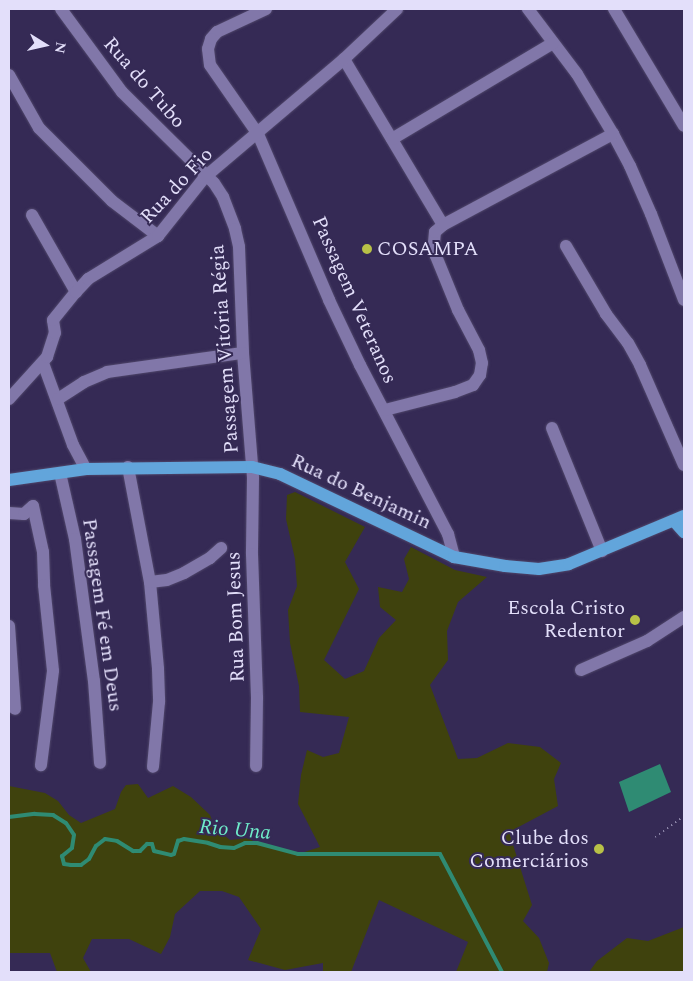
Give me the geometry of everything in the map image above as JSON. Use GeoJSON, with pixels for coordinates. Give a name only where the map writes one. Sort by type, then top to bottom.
{"type":"FeatureCollection","features":[{"type":"Feature","properties":{"kind":"main road","name":"Rua do Benjamin"},"geometry":{"type":"LineString","coordinates":[[9,480],[86,469],[252,467],[280,474],[454,557],[505,566],[539,569],[569,564],[679,518]]}},
{"type":"Feature","properties":{"kind":"main road"},"geometry":{"type":"LineString","coordinates":[[679,518],[684,532]]}},
{"type":"Feature","properties":{"kind":"street","name":"Rua do Tubo"},"geometry":{"type":"LineString","coordinates":[[61,9],[122,92],[205,177]]}},
{"type":"Feature","properties":{"kind":"street","name":"Passagem Veteranos"},"geometry":{"type":"LineString","coordinates":[[266,9],[217,32],[211,39],[208,49],[210,65],[258,134],[329,300],[360,365],[448,534],[454,557]]}},
{"type":"Feature","properties":{"kind":"street","name":"Rua do Fio"},"geometry":{"type":"LineString","coordinates":[[9,399],[43,363],[55,333],[53,320],[62,306],[88,280],[158,236],[205,177],[258,134],[344,59],[397,9]]}},
{"type":"Feature","properties":{"kind":"street"},"geometry":{"type":"LineString","coordinates":[[528,9],[577,74],[613,134],[630,166],[684,300]]}},
{"type":"Feature","properties":{"kind":"street"},"geometry":{"type":"LineString","coordinates":[[614,9],[684,126]]}},
{"type":"Feature","properties":{"kind":"street"},"geometry":{"type":"LineString","coordinates":[[392,139],[553,44]]}},
{"type":"Feature","properties":{"kind":"street"},"geometry":{"type":"LineString","coordinates":[[344,59],[443,226]]}},
{"type":"Feature","properties":{"kind":"street"},"geometry":{"type":"LineString","coordinates":[[9,75],[39,128],[112,201],[158,236]]}},
{"type":"Feature","properties":{"kind":"street"},"geometry":{"type":"LineString","coordinates":[[385,410],[455,392],[473,385],[480,375],[482,363],[479,350],[458,310],[436,256],[435,232],[613,134]]}},
{"type":"Feature","properties":{"kind":"street","name":"Passagem Vitória Régia"},"geometry":{"type":"LineString","coordinates":[[205,177],[214,183],[223,197],[237,238],[252,467]]}},
{"type":"Feature","properties":{"kind":"street"},"geometry":{"type":"LineString","coordinates":[[32,216],[76,292]]}},
{"type":"Feature","properties":{"kind":"street"},"geometry":{"type":"LineString","coordinates":[[566,246],[606,314],[628,343],[640,365],[684,465]]}},
{"type":"Feature","properties":{"kind":"street"},"geometry":{"type":"LineString","coordinates":[[58,399],[84,382],[107,372],[244,353]]}},
{"type":"Feature","properties":{"kind":"street"},"geometry":{"type":"LineString","coordinates":[[43,363],[58,399],[73,445],[86,469]]}},
{"type":"Feature","properties":{"kind":"street"},"geometry":{"type":"LineString","coordinates":[[552,428],[602,551]]}},
{"type":"Feature","properties":{"kind":"street"},"geometry":{"type":"LineString","coordinates":[[128,467],[150,582],[158,669],[159,702],[152,767]]}},
{"type":"Feature","properties":{"kind":"street","name":"Rua Bom Jesus"},"geometry":{"type":"LineString","coordinates":[[252,467],[252,554],[257,698],[256,766]]}},
{"type":"Feature","properties":{"kind":"street","name":"Passagem Fé em Deus"},"geometry":{"type":"LineString","coordinates":[[60,473],[75,539],[94,681],[100,763]]}},
{"type":"Feature","properties":{"kind":"street"},"geometry":{"type":"LineString","coordinates":[[9,513],[24,514],[34,506],[44,552],[44,584],[53,671],[41,765]]}},
{"type":"Feature","properties":{"kind":"street"},"geometry":{"type":"LineString","coordinates":[[150,582],[168,580],[184,573],[210,558],[221,548]]}},
{"type":"Feature","properties":{"kind":"street"},"geometry":{"type":"LineString","coordinates":[[581,670],[647,641],[684,617]]}},
{"type":"Feature","properties":{"kind":"street"},"geometry":{"type":"LineString","coordinates":[[9,626],[15,709]]}},
{"type":"Feature","properties":{"kind":"path"},"geometry":{"type":"LineString","coordinates":[[655,837],[684,816]]}},
{"type":"Feature","properties":{"kind":"shaded area"},"geometry":{"type":"Polygon","coordinates":[[[295,492],[365,527],[345,562],[359,589],[324,660],[345,679],[364,671],[379,638],[396,620],[380,607],[378,587],[402,592],[409,579],[404,559],[411,547],[455,570],[487,577],[458,602],[447,631],[448,660],[430,685],[458,759],[477,758],[508,743],[540,747],[561,763],[554,779],[558,806],[509,832],[532,905],[523,921],[539,938],[549,963],[547,972],[456,972],[468,942],[379,900],[351,972],[323,972],[323,963],[285,970],[248,960],[261,929],[239,897],[222,891],[200,891],[175,914],[170,937],[161,954],[129,939],[92,939],[83,958],[91,972],[57,972],[50,953],[9,953],[9,786],[45,793],[58,801],[69,815],[81,823],[115,809],[121,792],[126,785],[138,784],[148,798],[173,786],[191,797],[210,815],[215,828],[230,840],[248,838],[257,843],[298,854],[320,847],[298,804],[301,775],[307,750],[323,757],[339,753],[349,717],[300,712],[299,686],[290,643],[288,610],[297,586],[295,559],[286,519],[287,495],[295,492]]]}},
{"type":"Feature","properties":{"kind":"shaded area"},"geometry":{"type":"Polygon","coordinates":[[[660,764],[671,792],[629,812],[619,782],[660,764]]]}},
{"type":"Feature","properties":{"kind":"shaded area"},"geometry":{"type":"Polygon","coordinates":[[[684,927],[684,972],[589,972],[597,961],[627,938],[648,941],[684,927]]]}},
{"type":"Feature","properties":{"kind":"waterway","name":"Rio Una"},"geometry":{"type":"LineString","coordinates":[[9,817],[35,814],[53,815],[66,823],[74,835],[72,848],[62,856],[64,864],[71,865],[81,865],[89,859],[96,846],[105,839],[117,841],[133,851],[140,851],[147,844],[152,844],[154,851],[171,855],[174,854],[178,841],[184,839],[234,848],[245,843],[257,843],[298,854],[440,854],[502,972]]}},
{"type":"Feature","properties":{"kind":"place","name":"COSAMPA"},"geometry":{"type":"Point","coordinates":[367,249]}},
{"type":"Feature","properties":{"kind":"place","name":"Escola Cristo Redentor"},"geometry":{"type":"Point","coordinates":[635,620]}},
{"type":"Feature","properties":{"kind":"place","name":"Clube dos Comerciários"},"geometry":{"type":"Point","coordinates":[599,849]}}]}
